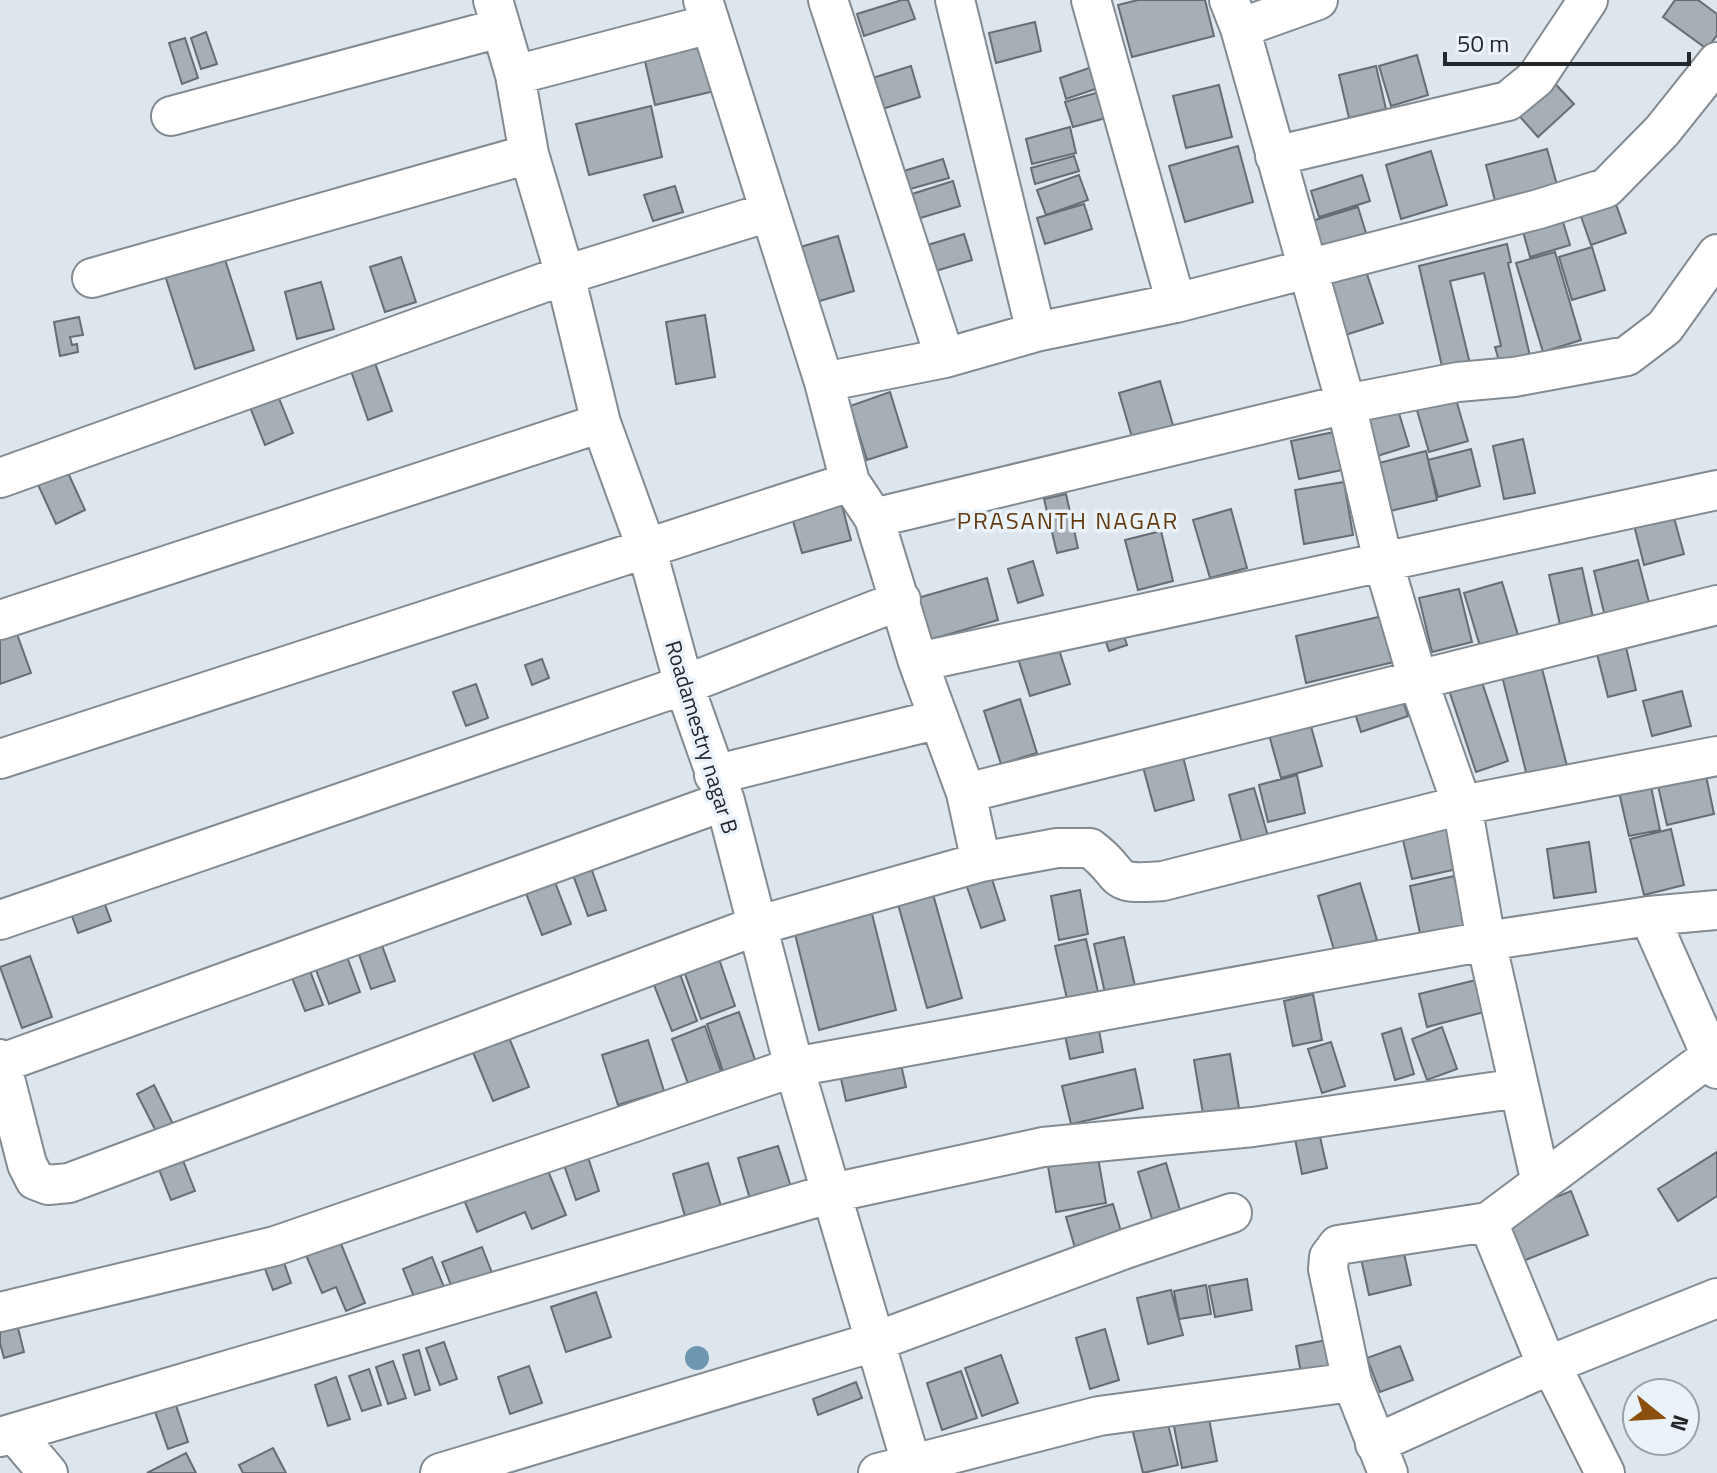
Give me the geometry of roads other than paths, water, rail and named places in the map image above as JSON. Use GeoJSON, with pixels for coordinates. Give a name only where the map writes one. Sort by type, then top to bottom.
{"type":"FeatureCollection","features":[{"type":"Feature","properties":{"kind":"street"},"geometry":{"type":"LineString","coordinates":[[828,0],[945,358]]}},
{"type":"Feature","properties":{"kind":"street"},"geometry":{"type":"LineString","coordinates":[[955,0],[1036,332]]}},
{"type":"Feature","properties":{"kind":"street"},"geometry":{"type":"LineString","coordinates":[[1091,0],[1176,303]]}},
{"type":"Feature","properties":{"kind":"street"},"geometry":{"type":"LineString","coordinates":[[1318,0],[1234,14],[1346,404],[1383,561],[1418,680],[1462,805],[1486,941],[1541,1183]]}},
{"type":"Feature","properties":{"kind":"street"},"geometry":{"type":"LineString","coordinates":[[1275,156],[1508,101],[1536,78],[1588,0]]}},
{"type":"Feature","properties":{"kind":"street"},"geometry":{"type":"LineString","coordinates":[[515,75],[706,12],[824,382],[850,482],[874,518],[918,662],[966,793],[981,862]]}},
{"type":"Feature","properties":{"kind":"street"},"geometry":{"type":"LineString","coordinates":[[171,116],[496,14]]}},
{"type":"Feature","properties":{"kind":"street","name":"Roadamestry nagar B"},"geometry":{"type":"LineString","coordinates":[[496,14],[515,75],[529,154],[565,275],[601,423],[646,547],[684,685],[720,788],[794,1067],[874,1342],[901,1469]]}},
{"type":"Feature","properties":{"kind":"street"},"geometry":{"type":"LineString","coordinates":[[824,382],[945,358],[1036,332],[1176,303],[1539,209],[1606,188],[1662,131],[1717,62]]}},
{"type":"Feature","properties":{"kind":"street"},"geometry":{"type":"LineString","coordinates":[[92,278],[529,154]]}},
{"type":"Feature","properties":{"kind":"street"},"geometry":{"type":"LineString","coordinates":[[0,478],[565,275],[769,212]]}},
{"type":"Feature","properties":{"kind":"street"},"geometry":{"type":"LineString","coordinates":[[874,518],[1346,404],[1458,382],[1514,377],[1627,356],[1665,327],[1717,254]]}},
{"type":"Feature","properties":{"kind":"street"},"geometry":{"type":"LineString","coordinates":[[0,620],[601,423]]}},
{"type":"Feature","properties":{"kind":"street"},"geometry":{"type":"LineString","coordinates":[[0,759],[850,482]]}},
{"type":"Feature","properties":{"kind":"street"},"geometry":{"type":"LineString","coordinates":[[918,662],[1717,490]]}},
{"type":"Feature","properties":{"kind":"street"},"geometry":{"type":"LineString","coordinates":[[0,920],[684,685],[901,600]]}},
{"type":"Feature","properties":{"kind":"street"},"geometry":{"type":"LineString","coordinates":[[966,793],[1717,605]]}},
{"type":"Feature","properties":{"kind":"street"},"geometry":{"type":"LineString","coordinates":[[939,719],[720,788],[1,1061],[27,1164],[35,1180],[48,1185],[69,1183],[756,926],[981,862],[1057,848],[1090,848],[1118,879],[1131,884],[1163,881],[1462,805],[1717,756]]}},
{"type":"Feature","properties":{"kind":"street"},"geometry":{"type":"LineString","coordinates":[[0,1312],[275,1246],[794,1067],[1486,941],[1649,916],[1717,910]]}},
{"type":"Feature","properties":{"kind":"street"},"geometry":{"type":"LineString","coordinates":[[1649,916],[1714,1062],[1488,1222],[1338,1245],[1329,1257],[1328,1269],[1352,1382],[1382,1458],[1547,1366],[1717,1298]]}},
{"type":"Feature","properties":{"kind":"street"},"geometry":{"type":"LineString","coordinates":[[7,1435],[832,1193],[1043,1147],[1253,1127],[1519,1088]]}},
{"type":"Feature","properties":{"kind":"street"},"geometry":{"type":"LineString","coordinates":[[440,1473],[874,1342],[1232,1213]]}},
{"type":"Feature","properties":{"kind":"street"},"geometry":{"type":"LineString","coordinates":[[1488,1222],[1547,1366],[1558,1379],[1605,1473]]}},
{"type":"Feature","properties":{"kind":"street"},"geometry":{"type":"LineString","coordinates":[[901,1469],[1099,1416],[1352,1382]]}},
{"type":"Feature","properties":{"kind":"street"},"geometry":{"type":"LineString","coordinates":[[7,1435],[48,1473]]}},
{"type":"Feature","properties":{"kind":"district","name":"PRASANTH NAGAR"},"geometry":{"type":"Point","coordinates":[1068,521]}}]}
